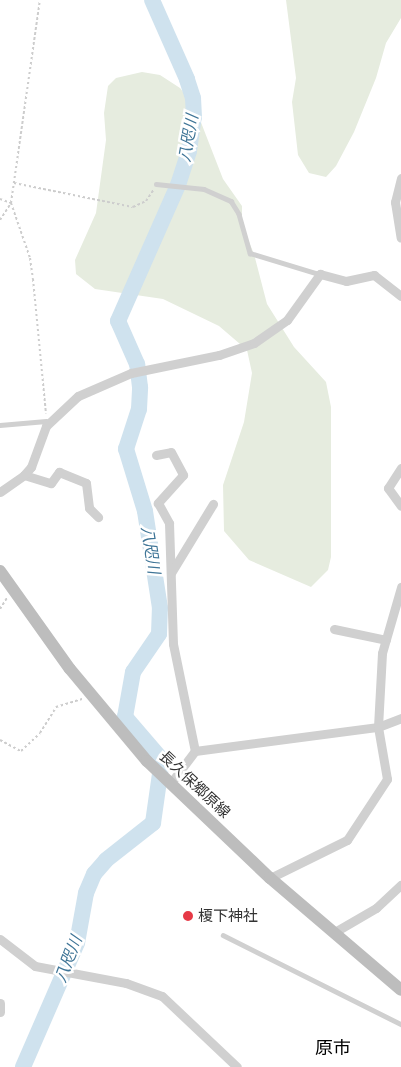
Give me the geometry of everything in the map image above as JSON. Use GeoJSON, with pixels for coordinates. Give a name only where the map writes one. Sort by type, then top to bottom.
{"type":"FeatureCollection","features":[{"type":"Feature","properties":{"kind":"main road","name":"長久保郷原線"},"geometry":{"type":"LineString","coordinates":[[0,571],[92,697],[147,761],[270,878],[401,990]]}},
{"type":"Feature","properties":{"kind":"street"},"geometry":{"type":"LineString","coordinates":[[401,178],[395,202],[401,238]]}},
{"type":"Feature","properties":{"kind":"street"},"geometry":{"type":"LineString","coordinates":[[0,492],[31,467],[46,426],[89,388],[131,373],[219,356],[254,343],[287,320],[320,274],[346,282],[374,275],[401,296]]}},
{"type":"Feature","properties":{"kind":"street"},"geometry":{"type":"LineString","coordinates":[[156,455],[171,452],[182,475],[158,503],[169,523],[174,644],[195,751]]}},
{"type":"Feature","properties":{"kind":"street"},"geometry":{"type":"LineString","coordinates":[[401,468],[388,488],[401,506]]}},
{"type":"Feature","properties":{"kind":"street"},"geometry":{"type":"LineString","coordinates":[[24,474],[51,483],[59,472],[86,483],[89,508],[98,517]]}},
{"type":"Feature","properties":{"kind":"street"},"geometry":{"type":"LineString","coordinates":[[171,573],[214,504]]}},
{"type":"Feature","properties":{"kind":"street"},"geometry":{"type":"LineString","coordinates":[[270,878],[347,840],[381,793],[387,779],[387,767],[378,727],[386,640],[401,587]]}},
{"type":"Feature","properties":{"kind":"street"},"geometry":{"type":"LineString","coordinates":[[334,629],[386,640]]}},
{"type":"Feature","properties":{"kind":"street"},"geometry":{"type":"LineString","coordinates":[[170,784],[195,751],[378,727],[401,718]]}},
{"type":"Feature","properties":{"kind":"street"},"geometry":{"type":"LineString","coordinates":[[332,932],[376,908],[401,885]]}},
{"type":"Feature","properties":{"kind":"street"},"geometry":{"type":"LineString","coordinates":[[0,939],[35,966],[126,984],[162,996],[237,1067]]}},
{"type":"Feature","properties":{"kind":"street"},"geometry":{"type":"LineString","coordinates":[[0,1003],[0,1012]]}},
{"type":"Feature","properties":{"kind":"lane"},"geometry":{"type":"LineString","coordinates":[[156,184],[204,189],[231,201],[239,214],[250,253],[320,274]]}},
{"type":"Feature","properties":{"kind":"lane"},"geometry":{"type":"LineString","coordinates":[[0,425],[46,421]]}},
{"type":"Feature","properties":{"kind":"lane"},"geometry":{"type":"LineString","coordinates":[[223,935],[401,1024]]}},
{"type":"Feature","properties":{"kind":"path"},"geometry":{"type":"LineString","coordinates":[[40,0],[12,202],[30,258],[46,421]]}},
{"type":"Feature","properties":{"kind":"path"},"geometry":{"type":"LineString","coordinates":[[14,182],[133,207],[146,201],[156,184]]}},
{"type":"Feature","properties":{"kind":"path"},"geometry":{"type":"LineString","coordinates":[[0,199],[12,202]]}},
{"type":"Feature","properties":{"kind":"path"},"geometry":{"type":"LineString","coordinates":[[0,220],[12,202]]}},
{"type":"Feature","properties":{"kind":"path"},"geometry":{"type":"LineString","coordinates":[[0,740],[21,751],[40,733],[56,707],[92,697]]}},
{"type":"Feature","properties":{"kind":"shaded area"},"geometry":{"type":"Polygon","coordinates":[[[286,0],[401,0],[401,18],[386,43],[376,78],[354,132],[336,166],[326,177],[309,173],[298,155],[292,102],[296,78],[286,0]]]}},
{"type":"Feature","properties":{"kind":"shaded area"},"geometry":{"type":"Polygon","coordinates":[[[142,72],[160,75],[180,88],[195,107],[223,179],[242,206],[242,225],[254,254],[267,304],[294,347],[326,382],[331,407],[331,557],[328,570],[311,587],[249,560],[224,531],[223,485],[244,422],[252,373],[247,350],[219,326],[163,299],[95,289],[76,274],[75,260],[96,213],[106,140],[104,113],[108,86],[116,78],[142,72]]]}},
{"type":"Feature","properties":{"kind":"waterway","name":"八咫川"},"geometry":{"type":"LineString","coordinates":[[23,1067],[77,943],[86,893],[94,874],[106,860],[153,823],[162,760],[125,717],[133,672],[159,634],[160,608],[145,511],[126,449],[139,409],[140,387],[137,364],[118,321],[178,185],[189,151],[194,117],[193,98],[187,79],[152,0]]}},
{"type":"Feature","properties":{"kind":"place","name":"榎下神社"},"geometry":{"type":"Point","coordinates":[188,916]}},
{"type":"Feature","properties":{"kind":"district","name":"原市"},"geometry":{"type":"Point","coordinates":[333,1048]}}]}
